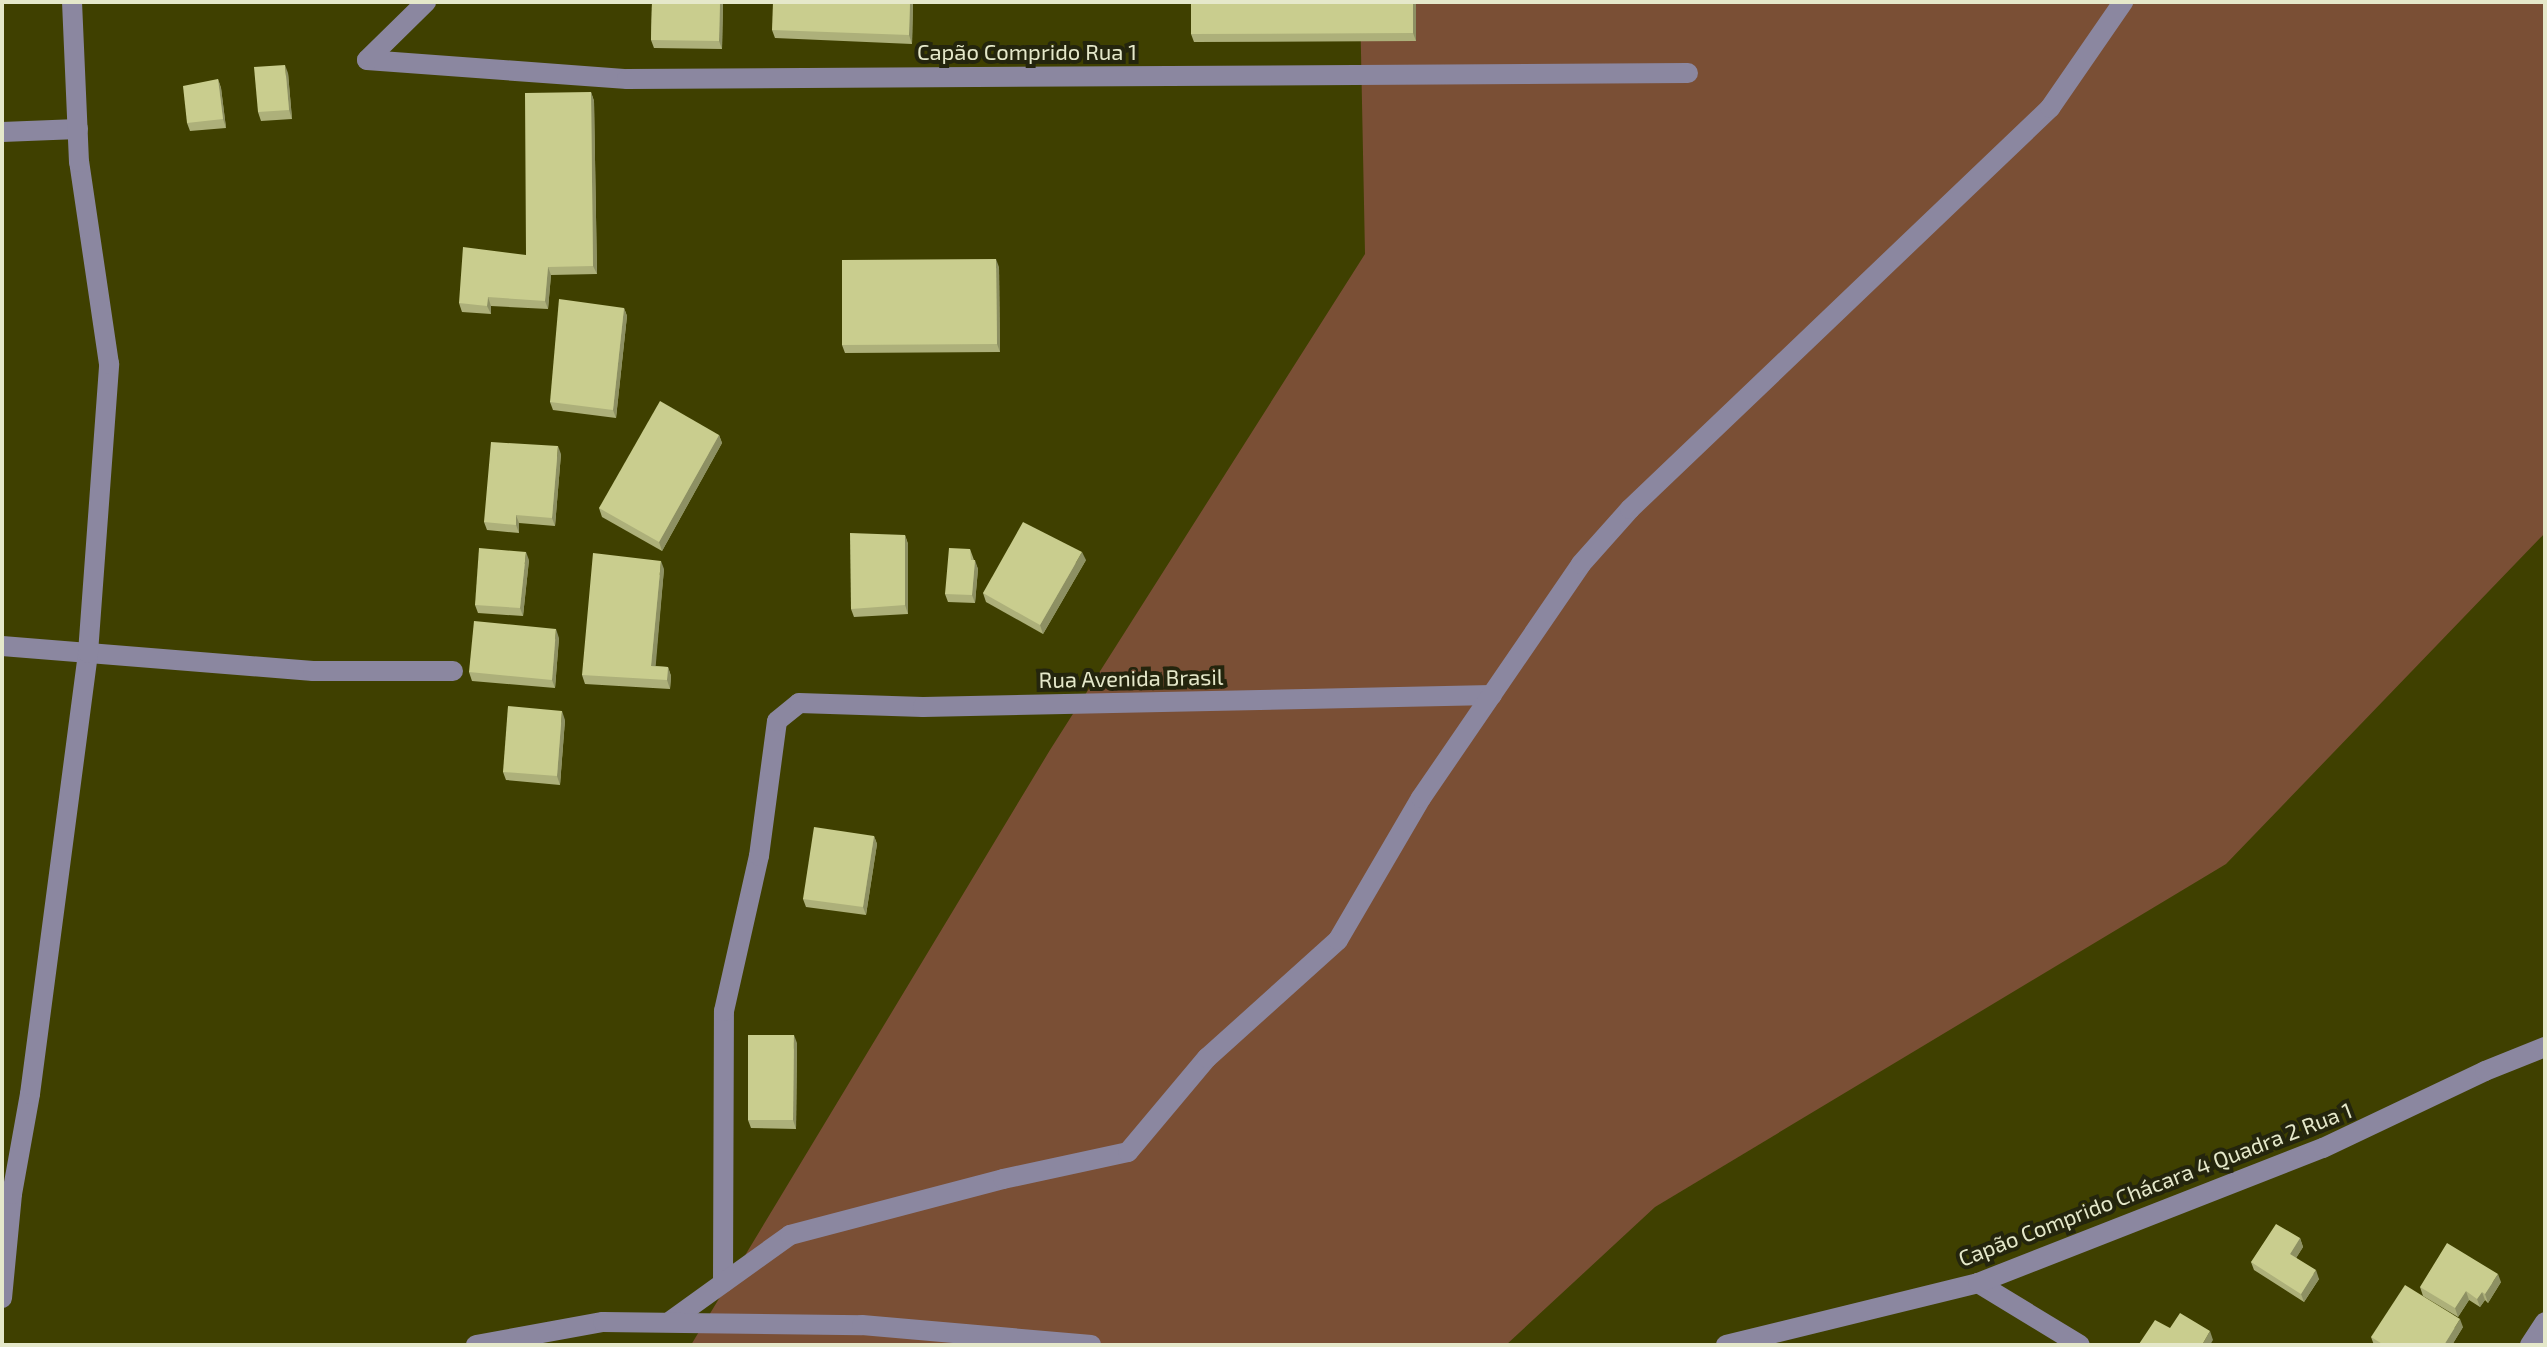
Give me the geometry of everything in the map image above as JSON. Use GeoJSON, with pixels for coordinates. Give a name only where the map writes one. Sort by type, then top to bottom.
{"type":"FeatureCollection","features":[{"type":"Feature","properties":{"kind":"street"},"geometry":{"type":"LineString","coordinates":[[2,1298],[12,1194],[30,1094],[88,653],[109,364],[78,129],[72,2]]}},
{"type":"Feature","properties":{"kind":"street","name":"Capão Comprido Rua 1"},"geometry":{"type":"LineString","coordinates":[[426,2],[367,60],[627,79],[1688,73]]}},
{"type":"Feature","properties":{"kind":"street"},"geometry":{"type":"LineString","coordinates":[[669,1322],[790,1235],[1003,1179],[1128,1152],[1207,1058],[1338,940],[1421,798],[1581,564],[1630,509],[2050,108],[2123,2]]}},
{"type":"Feature","properties":{"kind":"street"},"geometry":{"type":"LineString","coordinates":[[2,132],[78,129]]}},
{"type":"Feature","properties":{"kind":"street"},"geometry":{"type":"LineString","coordinates":[[2,646],[313,671],[453,671]]}},
{"type":"Feature","properties":{"kind":"street","name":"Rua Avenida Brasil"},"geometry":{"type":"LineString","coordinates":[[723,1283],[724,1011],[759,856],[777,721],[799,703],[923,707],[1492,695]]}},
{"type":"Feature","properties":{"kind":"street","name":"Capão Comprido Chácara 4 Quadra 2 Rua 1"},"geometry":{"type":"LineString","coordinates":[[1726,1345],[1779,1338],[1978,1283],[2323,1148],[2485,1071],[2545,1047]]}},
{"type":"Feature","properties":{"kind":"street"},"geometry":{"type":"LineString","coordinates":[[1978,1283],[2080,1345]]}},
{"type":"Feature","properties":{"kind":"street"},"geometry":{"type":"LineString","coordinates":[[476,1345],[603,1322],[862,1325],[1091,1345]]}},
{"type":"Feature","properties":{"kind":"street"},"geometry":{"type":"LineString","coordinates":[[2530,1345],[2545,1322]]}},
{"type":"Feature","properties":{"kind":"shaded area"},"geometry":{"type":"Polygon","coordinates":[[[1360,2],[2545,2],[2545,533],[2226,864],[1655,1207],[1506,1345],[691,1345],[1050,750],[1365,254],[1360,2]]]}},
{"type":"Feature","properties":{"kind":"building"},"geometry":{"type":"Polygon","coordinates":[[[652,2],[720,2],[719,41],[651,40],[652,2]]]}},
{"type":"Feature","properties":{"kind":"building"},"geometry":{"type":"Polygon","coordinates":[[[773,2],[910,2],[909,35],[772,30],[773,2]]]}},
{"type":"Feature","properties":{"kind":"building"},"geometry":{"type":"Polygon","coordinates":[[[1191,2],[1413,2],[1413,33],[1191,34],[1191,2]]]}},
{"type":"Feature","properties":{"kind":"building"},"geometry":{"type":"Polygon","coordinates":[[[285,65],[289,110],[258,112],[254,67],[285,65]]]}},
{"type":"Feature","properties":{"kind":"building"},"geometry":{"type":"Polygon","coordinates":[[[218,79],[223,119],[187,123],[183,86],[218,79]]]}},
{"type":"Feature","properties":{"kind":"building"},"geometry":{"type":"Polygon","coordinates":[[[591,92],[593,266],[548,267],[545,301],[488,297],[487,306],[459,303],[463,247],[526,255],[525,93],[591,92]]]}},
{"type":"Feature","properties":{"kind":"building"},"geometry":{"type":"Polygon","coordinates":[[[996,259],[997,344],[842,345],[842,260],[996,259]]]}},
{"type":"Feature","properties":{"kind":"building"},"geometry":{"type":"Polygon","coordinates":[[[559,299],[624,308],[613,410],[550,402],[559,299]]]}},
{"type":"Feature","properties":{"kind":"building"},"geometry":{"type":"Polygon","coordinates":[[[660,401],[719,435],[659,542],[599,508],[660,401]]]}},
{"type":"Feature","properties":{"kind":"building"},"geometry":{"type":"Polygon","coordinates":[[[491,442],[558,446],[552,518],[516,515],[516,525],[484,522],[491,442]]]}},
{"type":"Feature","properties":{"kind":"building"},"geometry":{"type":"Polygon","coordinates":[[[1023,522],[1082,552],[1040,625],[983,593],[1023,522]]]}},
{"type":"Feature","properties":{"kind":"building"},"geometry":{"type":"Polygon","coordinates":[[[850,533],[905,535],[905,605],[851,609],[850,533]]]}},
{"type":"Feature","properties":{"kind":"building"},"geometry":{"type":"Polygon","coordinates":[[[479,548],[526,552],[520,608],[475,605],[479,548]]]}},
{"type":"Feature","properties":{"kind":"building"},"geometry":{"type":"Polygon","coordinates":[[[949,548],[970,549],[971,560],[975,560],[972,595],[945,594],[949,548]]]}},
{"type":"Feature","properties":{"kind":"building"},"geometry":{"type":"Polygon","coordinates":[[[593,553],[661,561],[651,666],[668,667],[667,680],[582,675],[593,553]]]}},
{"type":"Feature","properties":{"kind":"building"},"geometry":{"type":"Polygon","coordinates":[[[474,621],[556,629],[552,680],[469,672],[474,621]]]}},
{"type":"Feature","properties":{"kind":"building"},"geometry":{"type":"Polygon","coordinates":[[[508,706],[562,711],[557,776],[503,772],[508,706]]]}},
{"type":"Feature","properties":{"kind":"building"},"geometry":{"type":"Polygon","coordinates":[[[814,827],[874,836],[863,907],[803,899],[814,827]]]}},
{"type":"Feature","properties":{"kind":"building"},"geometry":{"type":"Polygon","coordinates":[[[748,1035],[794,1035],[793,1120],[748,1120],[748,1035]]]}},
{"type":"Feature","properties":{"kind":"building"},"geometry":{"type":"Polygon","coordinates":[[[2276,1224],[2300,1238],[2290,1254],[2316,1270],[2301,1294],[2251,1262],[2276,1224]]]}},
{"type":"Feature","properties":{"kind":"building"},"geometry":{"type":"Polygon","coordinates":[[[2447,1243],[2498,1274],[2485,1294],[2482,1292],[2477,1299],[2466,1291],[2455,1308],[2420,1287],[2447,1243]]]}},
{"type":"Feature","properties":{"kind":"building"},"geometry":{"type":"Polygon","coordinates":[[[2405,1285],[2460,1319],[2444,1345],[2384,1345],[2371,1337],[2405,1285]]]}},
{"type":"Feature","properties":{"kind":"building"},"geometry":{"type":"Polygon","coordinates":[[[2180,1313],[2210,1331],[2202,1345],[2139,1344],[2155,1320],[2170,1328],[2180,1313]]]}}]}
